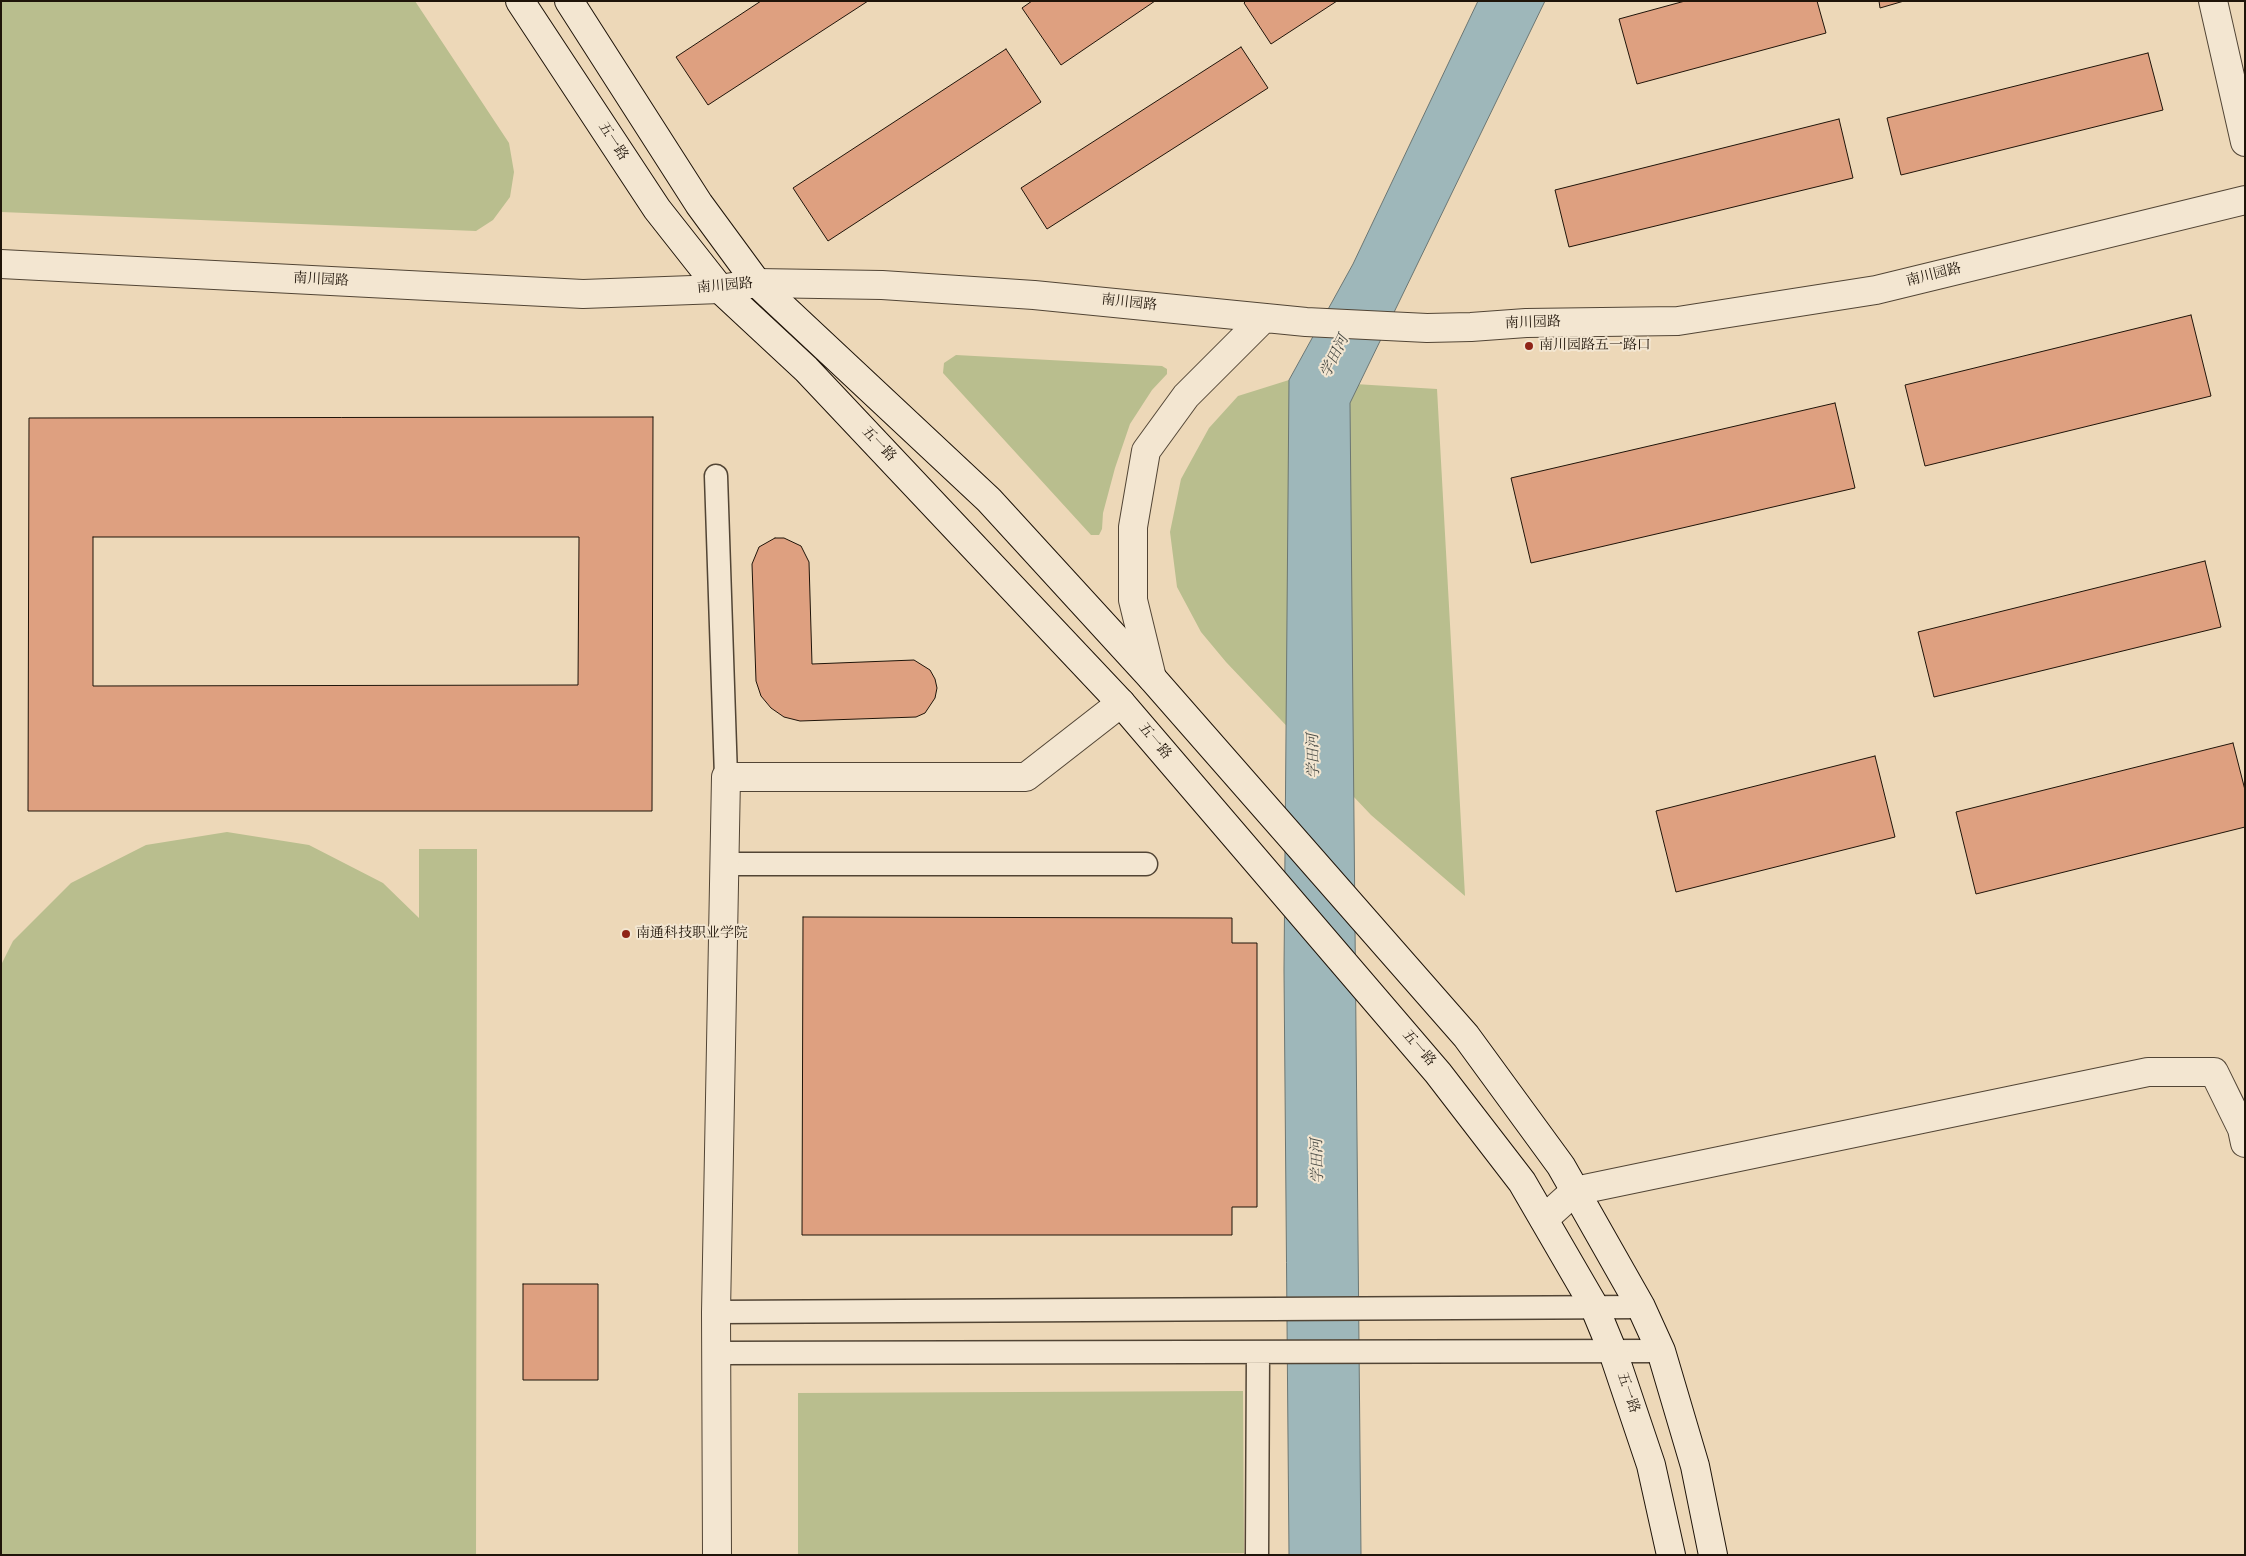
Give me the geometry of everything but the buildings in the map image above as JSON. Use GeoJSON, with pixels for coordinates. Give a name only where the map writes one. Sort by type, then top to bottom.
{"type":"FeatureCollection","features":[{"type":"Feature","properties":{"kind":"street","name":"五一路"},"geometry":{"type":"LineString","coordinates":[[520,1],[657,210],[720,289],[806,369],[1121,703],[1438,1073],[1522,1182],[1594,1306],[1613,1352],[1651,1465],[1671,1555]]}},
{"type":"Feature","properties":{"kind":"street"},"geometry":{"type":"LineString","coordinates":[[569,1],[699,204],[757,283],[989,500],[1152,678],[1270,815],[1466,1036],[1561,1166],[1641,1307],[1661,1351],[1695,1466],[1713,1555]]}},
{"type":"Feature","properties":{"kind":"street"},"geometry":{"type":"LineString","coordinates":[[2213,1],[2245,142]]}},
{"type":"Feature","properties":{"kind":"street","name":"南川园路"},"geometry":{"type":"LineString","coordinates":[[1,264],[583,294],[720,289],[757,283],[882,285],[1034,295],[1306,322],[1427,328],[1526,323],[1678,321],[1876,290],[2245,200]]}},
{"type":"Feature","properties":{"kind":"street"},"geometry":{"type":"LineString","coordinates":[[1152,678],[1133,600],[1134,527],[1146,451],[1186,396],[1264,318]]}},
{"type":"Feature","properties":{"kind":"street"},"geometry":{"type":"LineString","coordinates":[[717,1555],[716,1312],[726,777],[1026,777],[1121,703]]}},
{"type":"Feature","properties":{"kind":"street"},"geometry":{"type":"LineString","coordinates":[[1544,1219],[1575,1191],[2148,1072],[2214,1072],[2242,1129],[2245,1143]]}},
{"type":"Feature","properties":{"kind":"lane"},"geometry":{"type":"LineString","coordinates":[[716,476],[726,777]]}},
{"type":"Feature","properties":{"kind":"lane"},"geometry":{"type":"LineString","coordinates":[[725,864],[1146,864]]}},
{"type":"Feature","properties":{"kind":"lane"},"geometry":{"type":"LineString","coordinates":[[716,1312],[1641,1307]]}},
{"type":"Feature","properties":{"kind":"lane"},"geometry":{"type":"LineString","coordinates":[[716,1353],[1661,1351]]}},
{"type":"Feature","properties":{"kind":"lane"},"geometry":{"type":"LineString","coordinates":[[1257,1555],[1258,1353]]}},
{"type":"Feature","properties":{"kind":"green space"},"geometry":{"type":"Polygon","coordinates":[[[1,1],[415,1],[509,143],[514,172],[510,197],[493,220],[476,231],[1,212],[1,1]]]}},
{"type":"Feature","properties":{"kind":"green space"},"geometry":{"type":"Polygon","coordinates":[[[956,355],[1162,366],[1167,369],[1167,374],[1152,390],[1130,424],[1115,468],[1103,513],[1102,529],[1099,535],[1091,535],[943,373],[944,363],[956,355]]]}},
{"type":"Feature","properties":{"kind":"green space"},"geometry":{"type":"Polygon","coordinates":[[[1289,380],[1437,389],[1465,896],[1371,815],[1226,662],[1201,632],[1177,587],[1170,532],[1181,479],[1209,428],[1238,396],[1289,380]]]}},
{"type":"Feature","properties":{"kind":"green space"},"geometry":{"type":"Polygon","coordinates":[[[227,832],[309,845],[383,883],[419,918],[419,849],[477,849],[476,1555],[1,1555],[1,965],[13,941],[71,883],[146,845],[227,832]]]}},
{"type":"Feature","properties":{"kind":"green space"},"geometry":{"type":"Polygon","coordinates":[[[1243,1391],[1244,1553],[798,1555],[798,1393],[1243,1391]]]}},
{"type":"Feature","properties":{"kind":"water","name":"学田河"},"geometry":{"type":"Polygon","coordinates":[[[1478,1],[1545,1],[1350,403],[1361,1555],[1289,1555],[1284,970],[1289,380],[1353,264],[1478,1]]]}},
{"type":"Feature","properties":{"kind":"place","name":"南川园路五一路口"},"geometry":{"type":"Point","coordinates":[1529,346]}},
{"type":"Feature","properties":{"kind":"place","name":"南通科技职业学院"},"geometry":{"type":"Point","coordinates":[626,934]}}]}
